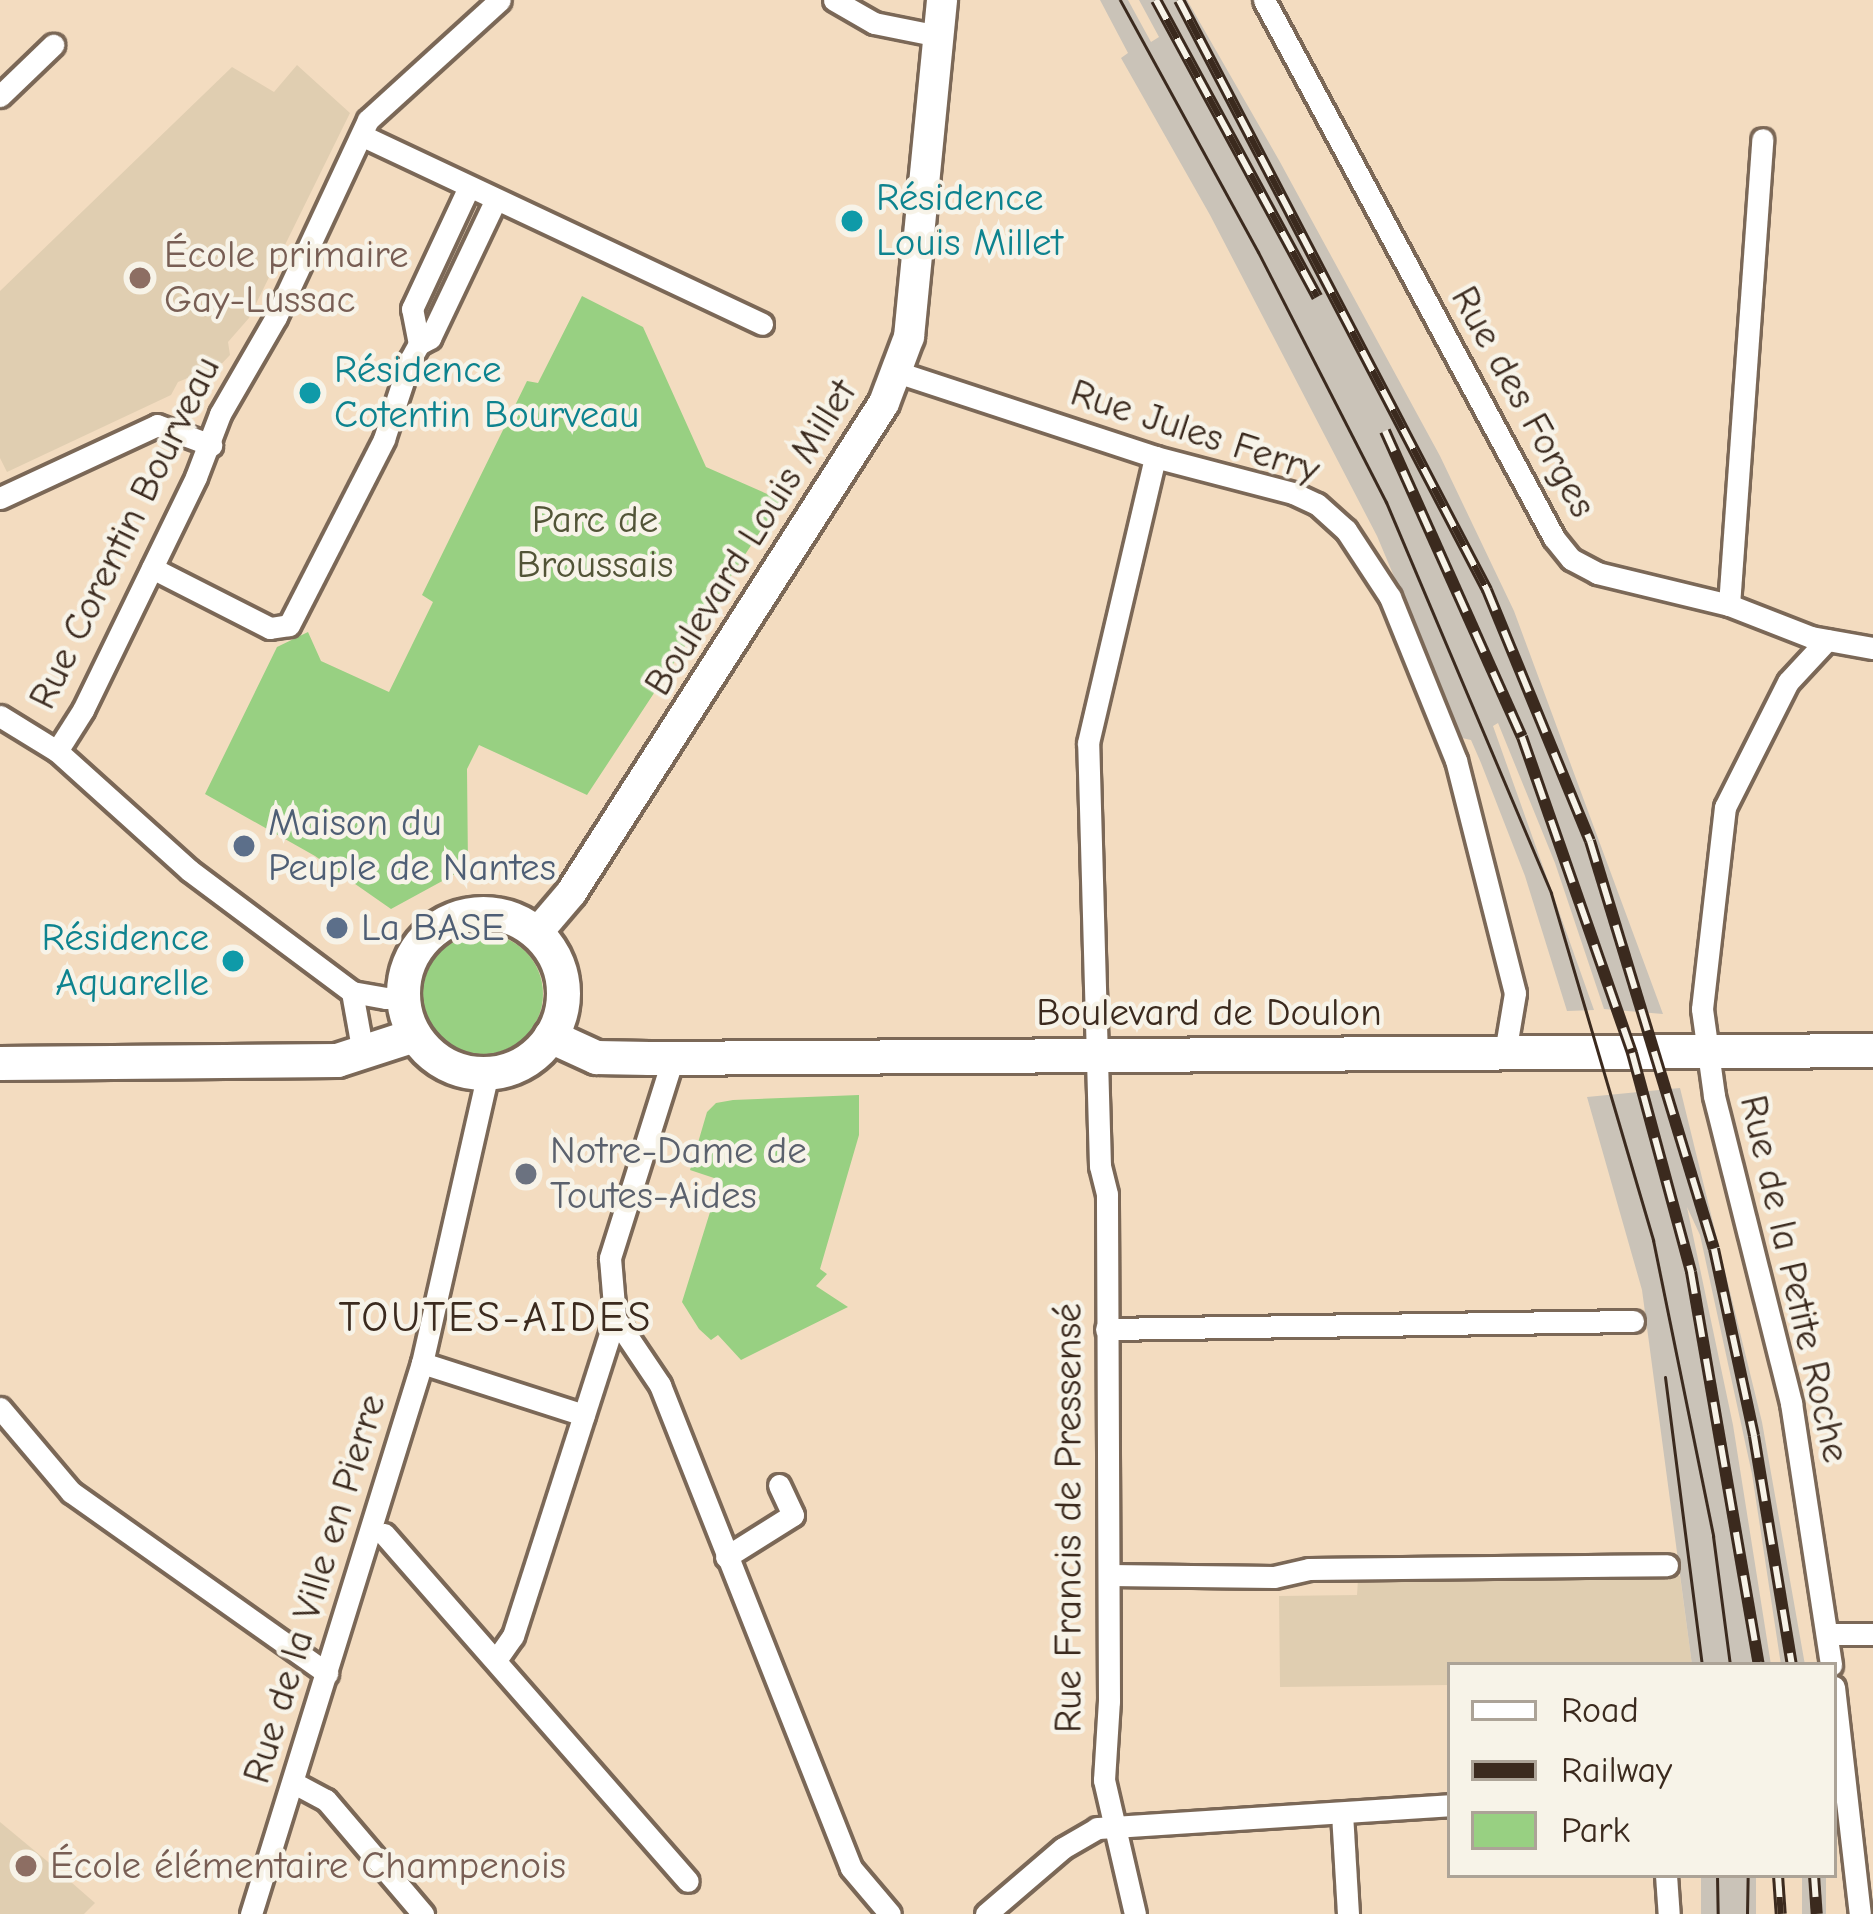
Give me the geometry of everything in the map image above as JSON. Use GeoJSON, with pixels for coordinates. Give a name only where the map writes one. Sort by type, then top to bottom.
{"type":"FeatureCollection","features":[{"type":"Feature","properties":{"kind":"main road"},"geometry":{"type":"LineString","coordinates":[[487,913],[513,919],[536,934],[554,956],[562,982],[561,1010],[550,1036],[530,1058],[488,1073],[451,1067],[414,1035],[403,995],[414,952],[447,922],[487,913]]}},
{"type":"Feature","properties":{"kind":"main road"},"geometry":{"type":"LineString","coordinates":[[0,1063],[337,1060],[414,1035]]}},
{"type":"Feature","properties":{"kind":"main road","name":"Boulevard de Doulon"},"geometry":{"type":"LineString","coordinates":[[550,1036],[596,1057],[673,1058],[1873,1049]]}},
{"type":"Feature","properties":{"kind":"street","name":"Rue Corentin Bourveau"},"geometry":{"type":"LineString","coordinates":[[57,751],[152,568],[242,368],[276,317],[376,107],[500,0]]}},
{"type":"Feature","properties":{"kind":"street"},"geometry":{"type":"LineString","coordinates":[[834,0],[874,23],[938,36]]}},
{"type":"Feature","properties":{"kind":"street","name":"Boulevard Louis Millet"},"geometry":{"type":"LineString","coordinates":[[536,934],[571,893],[869,435],[897,373],[909,337],[919,265],[942,0]]}},
{"type":"Feature","properties":{"kind":"street","name":"Rue des Forges"},"geometry":{"type":"LineString","coordinates":[[1264,0],[1554,538],[1571,559],[1597,573],[1730,605],[1827,640],[1873,648]]}},
{"type":"Feature","properties":{"kind":"street"},"geometry":{"type":"LineString","coordinates":[[0,96],[53,45]]}},
{"type":"Feature","properties":{"kind":"street"},"geometry":{"type":"LineString","coordinates":[[363,136],[762,324]]}},
{"type":"Feature","properties":{"kind":"street"},"geometry":{"type":"LineString","coordinates":[[1730,605],[1762,139]]}},
{"type":"Feature","properties":{"kind":"street"},"geometry":{"type":"LineString","coordinates":[[152,568],[270,628],[289,625],[384,439],[419,344],[412,309],[468,189]]}},
{"type":"Feature","properties":{"kind":"street"},"geometry":{"type":"LineString","coordinates":[[419,344],[430,338],[495,202]]}},
{"type":"Feature","properties":{"kind":"street","name":"Rue Jules Ferry"},"geometry":{"type":"LineString","coordinates":[[897,373],[1318,504],[1346,530],[1390,597],[1456,760],[1510,966],[1514,1014],[1504,1053]]}},
{"type":"Feature","properties":{"kind":"street"},"geometry":{"type":"LineString","coordinates":[[0,498],[158,425],[211,445]]}},
{"type":"Feature","properties":{"kind":"street","name":"Rue Francis de Pressensé"},"geometry":{"type":"LineString","coordinates":[[1135,1914],[1104,1780],[1109,1575],[1107,1193],[1100,1166],[1088,743],[1155,457]]}},
{"type":"Feature","properties":{"kind":"street","name":"Rue de la Petite Roche"},"geometry":{"type":"LineString","coordinates":[[1827,640],[1788,682],[1725,807],[1702,992],[1707,1051],[1791,1403],[1831,1662]]}},
{"type":"Feature","properties":{"kind":"street"},"geometry":{"type":"LineString","coordinates":[[0,716],[57,751],[189,869],[352,992],[386,998],[403,995]]}},
{"type":"Feature","properties":{"kind":"street"},"geometry":{"type":"LineString","coordinates":[[352,992],[363,1053]]}},
{"type":"Feature","properties":{"kind":"street"},"geometry":{"type":"LineString","coordinates":[[496,1660],[513,1636],[615,1318],[610,1258],[673,1058]]}},
{"type":"Feature","properties":{"kind":"street","name":"Rue de la Ville en Pierre"},"geometry":{"type":"LineString","coordinates":[[251,1914],[422,1363],[488,1073]]}},
{"type":"Feature","properties":{"kind":"street"},"geometry":{"type":"LineString","coordinates":[[615,1318],[660,1385],[851,1868],[890,1914]]}},
{"type":"Feature","properties":{"kind":"street"},"geometry":{"type":"LineString","coordinates":[[1106,1329],[1633,1321]]}},
{"type":"Feature","properties":{"kind":"street"},"geometry":{"type":"LineString","coordinates":[[422,1363],[584,1415]]}},
{"type":"Feature","properties":{"kind":"street"},"geometry":{"type":"LineString","coordinates":[[0,1408],[71,1492],[327,1673]]}},
{"type":"Feature","properties":{"kind":"street"},"geometry":{"type":"LineString","coordinates":[[726,1557],[793,1515],[779,1485]]}},
{"type":"Feature","properties":{"kind":"street"},"geometry":{"type":"LineString","coordinates":[[384,1534],[688,1881]]}},
{"type":"Feature","properties":{"kind":"street"},"geometry":{"type":"LineString","coordinates":[[1109,1575],[1274,1577],[1309,1569],[1666,1565]]}},
{"type":"Feature","properties":{"kind":"street"},"geometry":{"type":"LineString","coordinates":[[1827,1634],[1873,1634]]}},
{"type":"Feature","properties":{"kind":"street"},"geometry":{"type":"LineString","coordinates":[[1837,1713],[1860,1914]]}},
{"type":"Feature","properties":{"kind":"street"},"geometry":{"type":"LineString","coordinates":[[294,1783],[326,1800],[423,1914]]}},
{"type":"Feature","properties":{"kind":"street"},"geometry":{"type":"LineString","coordinates":[[986,1914],[1082,1834],[1113,1825],[1447,1805]]}},
{"type":"Feature","properties":{"kind":"street"},"geometry":{"type":"LineString","coordinates":[[1342,1813],[1348,1914]]}},
{"type":"Feature","properties":{"kind":"street"},"geometry":{"type":"LineString","coordinates":[[1666,1878],[1669,1914]]}},
{"type":"Feature","properties":{"kind":"shaded area"},"geometry":{"type":"Polygon","coordinates":[[[1100,0],[1128,0],[1151,42],[1159,37],[1139,0],[1187,0],[1280,162],[1440,456],[1514,611],[1663,1014],[1604,1009],[1555,863],[1498,723],[1493,726],[1594,1010],[1567,1011],[1525,876],[1481,763],[1471,740],[1462,738],[1377,536],[1210,215],[1121,58],[1128,53],[1100,0]]]}},
{"type":"Feature","properties":{"kind":"shaded area","name":"École primaire Gay-Lussac"},"geometry":{"type":"Polygon","coordinates":[[[297,65],[350,113],[249,318],[228,342],[230,355],[209,377],[200,373],[178,382],[171,395],[7,472],[0,458],[0,291],[232,67],[274,92],[297,65]]]}},
{"type":"Feature","properties":{"kind":"shaded area"},"geometry":{"type":"Polygon","coordinates":[[[1680,1088],[1762,1422],[1804,1662],[1781,1662],[1752,1474],[1700,1235],[1687,1207],[1733,1425],[1771,1662],[1692,1662],[1642,1290],[1587,1097],[1680,1088]]]}},
{"type":"Feature","properties":{"kind":"shaded area"},"geometry":{"type":"Polygon","coordinates":[[[1680,1576],[1692,1662],[1447,1662],[1447,1685],[1280,1687],[1279,1596],[1357,1595],[1358,1579],[1680,1576]]]}},
{"type":"Feature","properties":{"kind":"shaded area","name":"École élémentaire Champenois"},"geometry":{"type":"Polygon","coordinates":[[[0,1822],[95,1903],[84,1914],[0,1914],[0,1822]]]}},
{"type":"Feature","properties":{"kind":"shaded area"},"geometry":{"type":"Polygon","coordinates":[[[1701,1878],[1756,1878],[1756,1914],[1701,1914],[1701,1878]]]}},
{"type":"Feature","properties":{"kind":"shaded area"},"geometry":{"type":"Polygon","coordinates":[[[1802,1878],[1826,1878],[1826,1914],[1802,1914],[1802,1878]]]}},
{"type":"Feature","properties":{"kind":"green space","name":"Parc de Broussais"},"geometry":{"type":"Polygon","coordinates":[[[582,296],[643,327],[706,467],[781,500],[587,795],[479,745],[467,769],[468,867],[391,909],[315,856],[205,794],[277,647],[308,632],[321,661],[389,692],[433,602],[422,595],[527,381],[538,383],[582,296]]]}},
{"type":"Feature","properties":{"kind":"green space"},"geometry":{"type":"Polygon","coordinates":[[[483,934],[506,939],[525,952],[538,971],[543,994],[538,1017],[525,1036],[506,1049],[483,1054],[460,1049],[441,1036],[428,1017],[423,994],[428,971],[441,952],[460,939],[483,934]]]}},
{"type":"Feature","properties":{"kind":"green space"},"geometry":{"type":"Polygon","coordinates":[[[859,1095],[859,1135],[820,1269],[827,1274],[816,1286],[848,1307],[741,1360],[718,1335],[711,1340],[699,1329],[682,1302],[720,1180],[690,1170],[707,1112],[716,1103],[733,1100],[859,1095]]]}},
{"type":"Feature","properties":{"kind":"tram line"},"geometry":{"type":"LineString","coordinates":[[1120,0],[1258,252],[1386,502],[1551,893],[1653,1240],[1713,1536],[1730,1662]]}},
{"type":"Feature","properties":{"kind":"tram line"},"geometry":{"type":"LineString","coordinates":[[1665,1377],[1702,1662]]}},
{"type":"Feature","properties":{"kind":"tram line"},"geometry":{"type":"LineString","coordinates":[[1717,1878],[1718,1914]]}},
{"type":"Feature","properties":{"kind":"tram line"},"geometry":{"type":"LineString","coordinates":[[1747,1914],[1748,1878]]}},
{"type":"Feature","properties":{"kind":"railway"},"geometry":{"type":"LineString","coordinates":[[1156,0],[1317,297]]}},
{"type":"Feature","properties":{"kind":"railway"},"geometry":{"type":"LineString","coordinates":[[1179,0],[1487,590],[1590,841],[1714,1249],[1754,1436],[1792,1662]]}},
{"type":"Feature","properties":{"kind":"railway"},"geometry":{"type":"LineString","coordinates":[[1385,431],[1522,737],[1632,1053],[1691,1272],[1758,1662]]}},
{"type":"Feature","properties":{"kind":"railway"},"geometry":{"type":"LineString","coordinates":[[1778,1878],[1781,1914]]}},
{"type":"Feature","properties":{"kind":"railway"},"geometry":{"type":"LineString","coordinates":[[1814,1878],[1817,1914]]}},
{"type":"Feature","properties":{"kind":"place","name":"Résidence Louis Millet"},"geometry":{"type":"Point","coordinates":[852,221]}},
{"type":"Feature","properties":{"kind":"place","name":"École primaire Gay-Lussac"},"geometry":{"type":"Point","coordinates":[140,278]}},
{"type":"Feature","properties":{"kind":"place","name":"Résidence Cotentin Bourveau"},"geometry":{"type":"Point","coordinates":[310,393]}},
{"type":"Feature","properties":{"kind":"place","name":"Maison du Peuple de Nantes"},"geometry":{"type":"Point","coordinates":[244,846]}},
{"type":"Feature","properties":{"kind":"place","name":"La BASE"},"geometry":{"type":"Point","coordinates":[337,928]}},
{"type":"Feature","properties":{"kind":"place","name":"Résidence Aquarelle"},"geometry":{"type":"Point","coordinates":[233,961]}},
{"type":"Feature","properties":{"kind":"place","name":"Notre-Dame de Toutes-Aides"},"geometry":{"type":"Point","coordinates":[526,1174]}},
{"type":"Feature","properties":{"kind":"place","name":"École élémentaire Champenois"},"geometry":{"type":"Point","coordinates":[26,1866]}},
{"type":"Feature","properties":{"kind":"district","name":"TOUTES-AIDES"},"geometry":{"type":"Point","coordinates":[496,1318]}}]}
